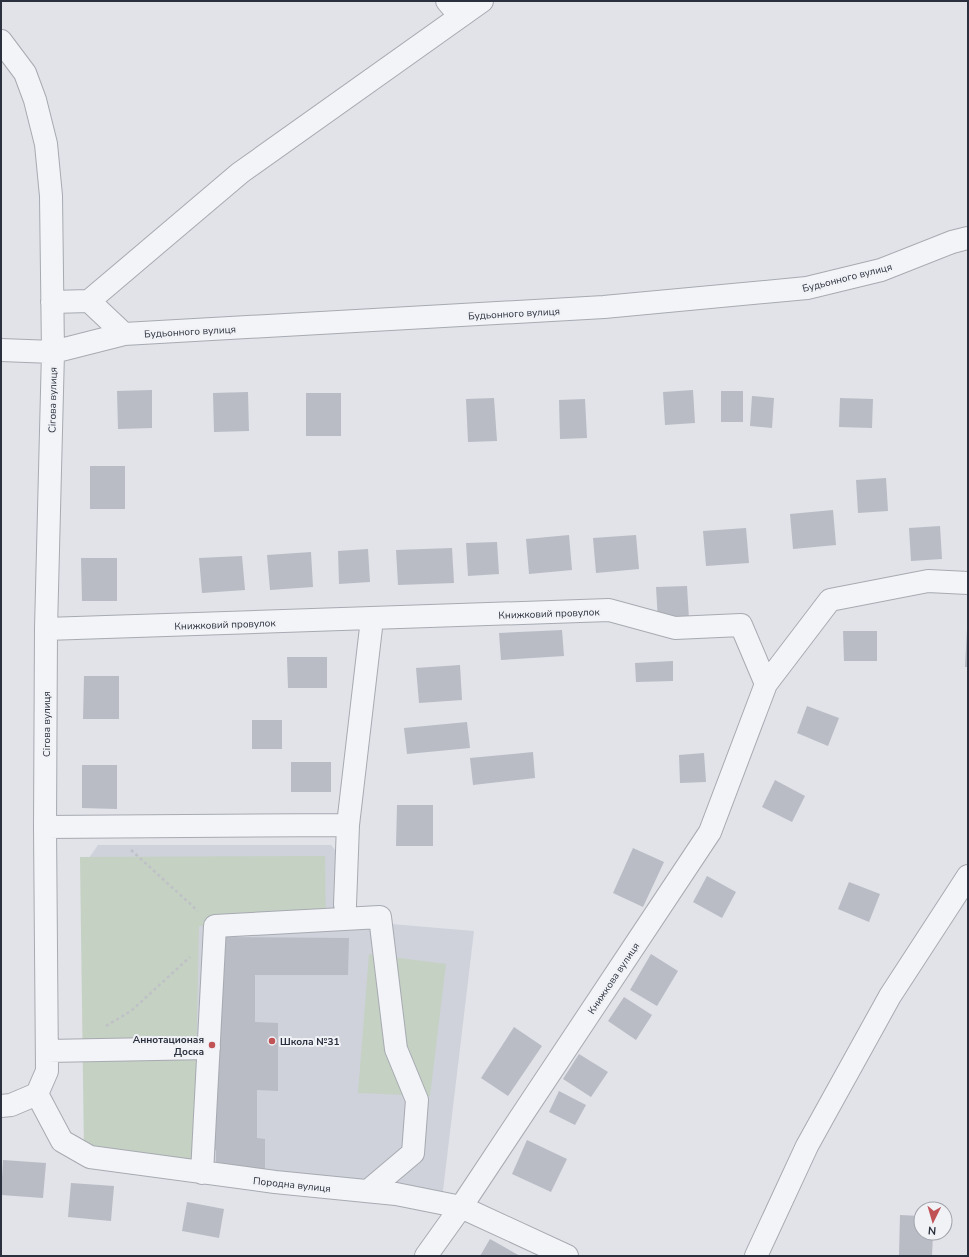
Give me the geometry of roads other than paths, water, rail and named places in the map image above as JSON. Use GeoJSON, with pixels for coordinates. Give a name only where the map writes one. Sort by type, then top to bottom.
{"type":"FeatureCollection","features":[{"type":"Feature","properties":{"kind":"street"},"geometry":{"type":"LineString","coordinates":[[52,302],[89,301],[240,173],[453,8],[482,1]]}},
{"type":"Feature","properties":{"kind":"street","name":"Сігова вулиця"},"geometry":{"type":"LineString","coordinates":[[1,41],[25,74],[35,100],[46,144],[51,196],[53,352],[46,629],[45,827],[47,1071],[37,1094]]}},
{"type":"Feature","properties":{"kind":"street"},"geometry":{"type":"LineString","coordinates":[[1,58],[25,74]]}},
{"type":"Feature","properties":{"kind":"street","name":"Будьонного вулиця"},"geometry":{"type":"LineString","coordinates":[[53,352],[124,334],[604,308],[806,288],[881,270],[968,238]]}},
{"type":"Feature","properties":{"kind":"street"},"geometry":{"type":"LineString","coordinates":[[89,301],[124,334]]}},
{"type":"Feature","properties":{"kind":"street","name":"Сігова вулиця"},"geometry":{"type":"LineString","coordinates":[[1,350],[53,352]]}},
{"type":"Feature","properties":{"kind":"street"},"geometry":{"type":"LineString","coordinates":[[766,684],[830,600],[928,580],[968,583]]}},
{"type":"Feature","properties":{"kind":"street","name":"Книжковий провулок"},"geometry":{"type":"LineString","coordinates":[[46,629],[609,610],[675,628],[741,625],[766,684]]}},
{"type":"Feature","properties":{"kind":"street"},"geometry":{"type":"LineString","coordinates":[[345,905],[348,825],[372,619]]}},
{"type":"Feature","properties":{"kind":"street","name":"Книжкова вулиця"},"geometry":{"type":"LineString","coordinates":[[426,1256],[461,1207],[710,832],[766,684]]}},
{"type":"Feature","properties":{"kind":"street"},"geometry":{"type":"LineString","coordinates":[[45,827],[348,825]]}},
{"type":"Feature","properties":{"kind":"street"},"geometry":{"type":"LineString","coordinates":[[756,1256],[808,1146],[890,996],[968,876]]}},
{"type":"Feature","properties":{"kind":"street"},"geometry":{"type":"LineString","coordinates":[[202,1173],[214,931],[380,917],[396,1049],[417,1100],[413,1153],[368,1191]]}},
{"type":"Feature","properties":{"kind":"street"},"geometry":{"type":"LineString","coordinates":[[47,1051],[209,1048]]}},
{"type":"Feature","properties":{"kind":"street"},"geometry":{"type":"LineString","coordinates":[[1,1106],[11,1105],[37,1094]]}},
{"type":"Feature","properties":{"kind":"street","name":"Породна вулиця"},"geometry":{"type":"LineString","coordinates":[[37,1094],[62,1141],[90,1157],[202,1173],[396,1194],[461,1207],[567,1256]]}},
{"type":"Feature","properties":{"kind":"place","name":"Школа №31"},"geometry":{"type":"Point","coordinates":[272,1041]}},
{"type":"Feature","properties":{"kind":"place","name":"Аннотационая Доска"},"geometry":{"type":"Point","coordinates":[212,1045]}}]}
